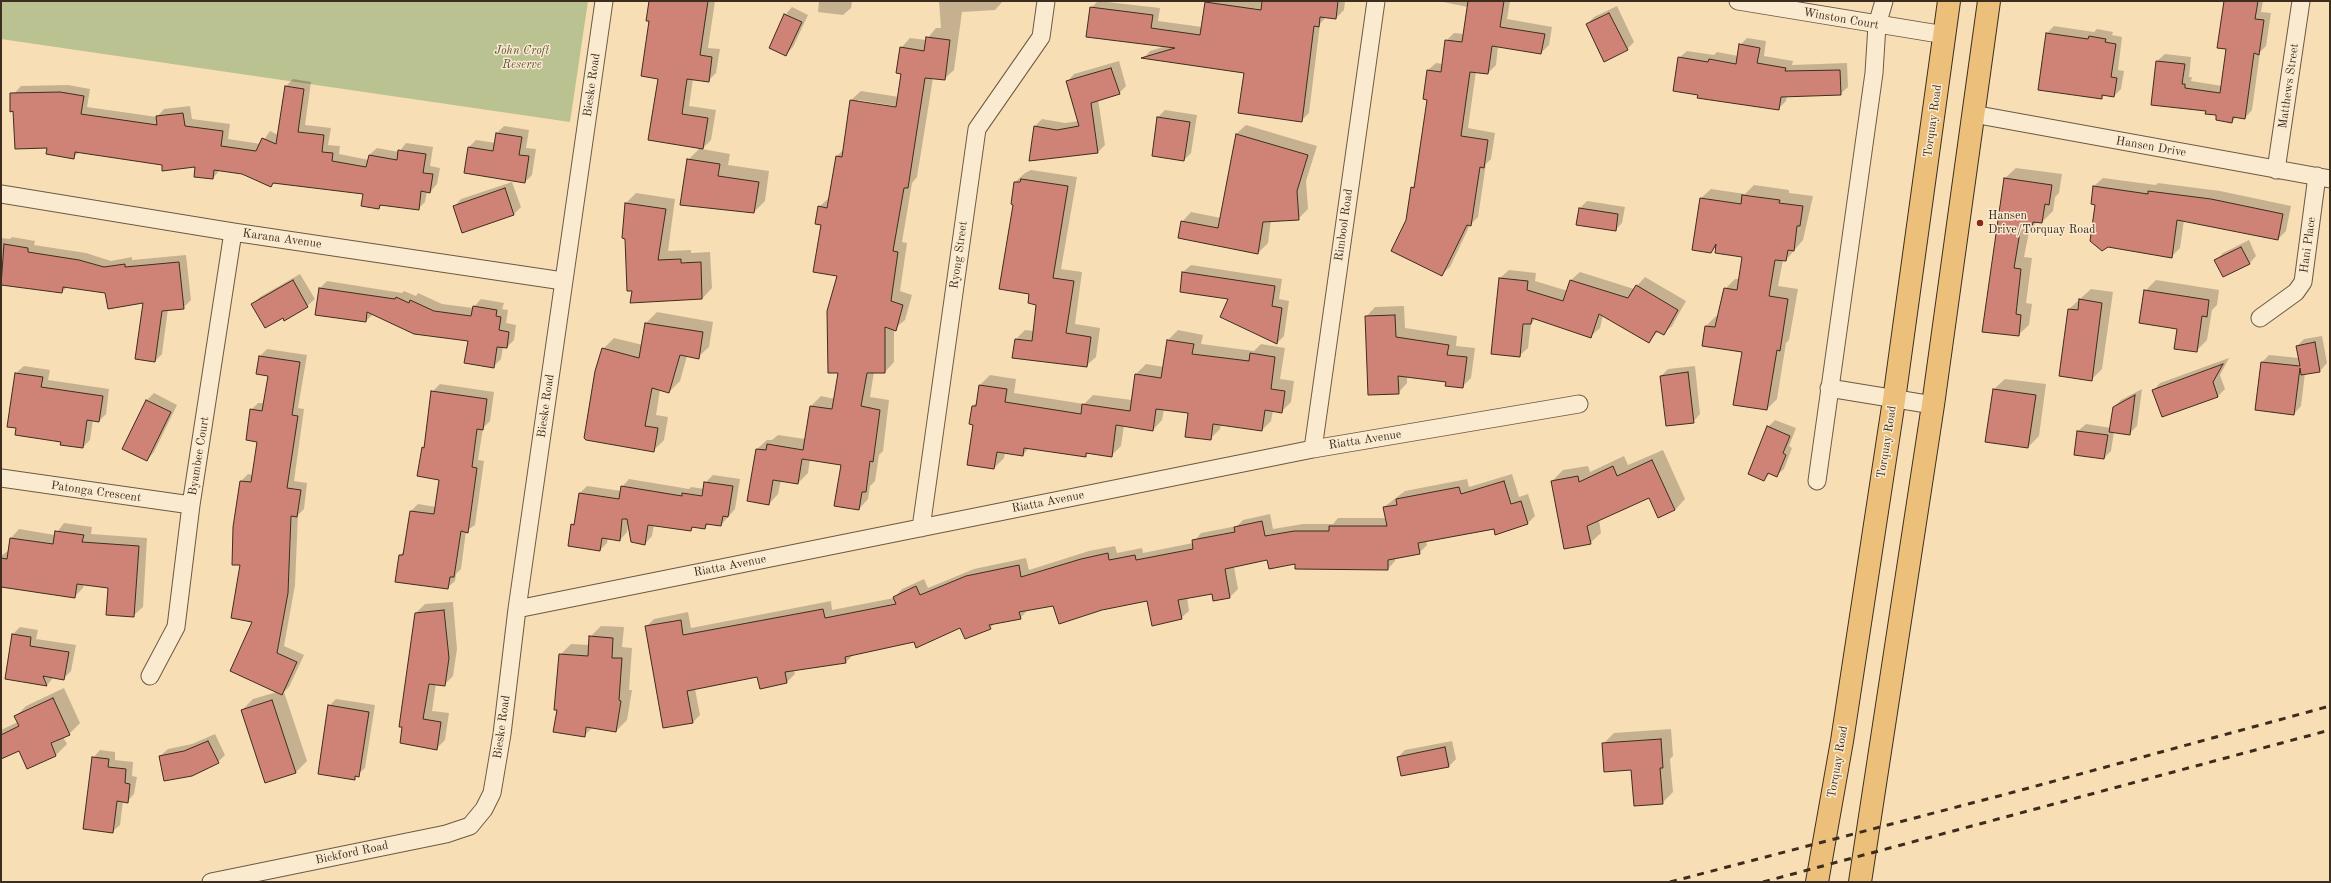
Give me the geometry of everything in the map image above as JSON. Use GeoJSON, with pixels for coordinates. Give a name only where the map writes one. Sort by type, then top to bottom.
{"type":"FeatureCollection","features":[{"type":"Feature","properties":{"kind":"main road","name":"Torquay Road"},"geometry":{"type":"LineString","coordinates":[[1817,882],[1842,741],[1894,400],[1949,1]]}},
{"type":"Feature","properties":{"kind":"main road"},"geometry":{"type":"LineString","coordinates":[[1860,882],[1933,405],[1989,1]]}},
{"type":"Feature","properties":{"kind":"street","name":"Bieske Road"},"geometry":{"type":"LineString","coordinates":[[484,808],[492,793],[502,734],[517,609],[604,1]]}},
{"type":"Feature","properties":{"kind":"street","name":"Ryong Street"},"geometry":{"type":"LineString","coordinates":[[921,528],[977,129],[1041,37],[1046,1]]}},
{"type":"Feature","properties":{"kind":"street","name":"Rimbool Road"},"geometry":{"type":"LineString","coordinates":[[1313,449],[1376,1]]}},
{"type":"Feature","properties":{"kind":"street","name":"Winston Court"},"geometry":{"type":"LineString","coordinates":[[1738,1],[1944,35]]}},
{"type":"Feature","properties":{"kind":"street"},"geometry":{"type":"LineString","coordinates":[[1817,481],[1874,73],[1877,25],[1884,1]]}},
{"type":"Feature","properties":{"kind":"street","name":"Matthews Street"},"geometry":{"type":"LineString","coordinates":[[2276,170],[2302,1]]}},
{"type":"Feature","properties":{"kind":"street","name":"Hansen Drive"},"geometry":{"type":"LineString","coordinates":[[1973,114],[2276,170],[2324,177]]}},
{"type":"Feature","properties":{"kind":"street","name":"Hani Place"},"geometry":{"type":"LineString","coordinates":[[2260,318],[2296,292],[2303,282],[2324,177]]}},
{"type":"Feature","properties":{"kind":"street","name":"Karana Avenue"},"geometry":{"type":"LineString","coordinates":[[1,194],[233,232],[564,281]]}},
{"type":"Feature","properties":{"kind":"street","name":"Byambee Court"},"geometry":{"type":"LineString","coordinates":[[150,676],[176,627],[191,505],[233,232]]}},
{"type":"Feature","properties":{"kind":"street"},"geometry":{"type":"LineString","coordinates":[[1829,388],[1894,400],[1933,405]]}},
{"type":"Feature","properties":{"kind":"street","name":"Riatta Avenue"},"geometry":{"type":"LineString","coordinates":[[517,609],[1313,449],[1580,404]]}},
{"type":"Feature","properties":{"kind":"street","name":"Patonga Crescent"},"geometry":{"type":"LineString","coordinates":[[1,478],[191,505]]}},
{"type":"Feature","properties":{"kind":"street","name":"Bickford Road"},"geometry":{"type":"LineString","coordinates":[[211,882],[446,834],[470,826],[484,808]]}},
{"type":"Feature","properties":{"kind":"green space","name":"John Croft Reserve"},"geometry":{"type":"Polygon","coordinates":[[[1,1],[588,1],[570,122],[1,39],[1,1]]]}},
{"type":"Feature","properties":{"kind":"building"},"geometry":{"type":"Polygon","coordinates":[[[649,1],[708,1],[700,55],[712,57],[709,82],[687,79],[682,114],[708,118],[703,149],[648,140],[658,79],[641,76],[649,21],[646,21],[649,1]]]}},
{"type":"Feature","properties":{"kind":"building"},"geometry":{"type":"Polygon","coordinates":[[[1262,1],[1338,1],[1336,19],[1320,17],[1319,27],[1314,26],[1302,122],[1238,113],[1244,73],[1141,58],[1175,48],[1086,37],[1090,7],[1153,15],[1151,28],[1200,35],[1205,2],[1261,10],[1262,1]]]}},
{"type":"Feature","properties":{"kind":"building"},"geometry":{"type":"Polygon","coordinates":[[[1468,1],[1504,1],[1500,27],[1545,34],[1541,54],[1492,46],[1488,74],[1470,72],[1461,136],[1488,140],[1484,168],[1480,167],[1471,226],[1467,225],[1442,276],[1391,251],[1406,220],[1411,187],[1414,188],[1427,100],[1423,99],[1427,70],[1441,72],[1445,40],[1462,42],[1468,1]]]}},
{"type":"Feature","properties":{"kind":"building"},"geometry":{"type":"Polygon","coordinates":[[[2224,1],[2258,1],[2255,19],[2264,20],[2259,55],[2254,53],[2245,119],[2233,117],[2232,123],[2216,120],[2216,115],[2205,114],[2206,111],[2151,105],[2156,61],[2185,64],[2182,84],[2185,84],[2185,88],[2220,93],[2226,49],[2217,48],[2224,1]]]}},
{"type":"Feature","properties":{"kind":"building"},"geometry":{"type":"Polygon","coordinates":[[[1609,13],[1628,50],[1604,62],[1586,24],[1609,13]]]}},
{"type":"Feature","properties":{"kind":"building"},"geometry":{"type":"Polygon","coordinates":[[[784,14],[802,22],[786,56],[769,48],[784,14]]]}},
{"type":"Feature","properties":{"kind":"building"},"geometry":{"type":"Polygon","coordinates":[[[2046,33],[2088,39],[2089,36],[2106,39],[2105,42],[2116,44],[2111,77],[2117,78],[2114,97],[2102,95],[2102,99],[2038,90],[2046,33]]]}},
{"type":"Feature","properties":{"kind":"building"},"geometry":{"type":"Polygon","coordinates":[[[926,37],[950,40],[945,80],[925,78],[908,188],[904,188],[893,251],[898,252],[891,301],[903,305],[896,331],[885,327],[885,373],[867,373],[861,406],[880,410],[873,462],[870,461],[866,492],[862,492],[859,510],[834,506],[841,465],[802,459],[798,484],[773,480],[769,505],[747,501],[756,449],[766,450],[767,444],[803,450],[810,406],[832,409],[838,373],[828,373],[827,311],[837,276],[813,272],[821,225],[815,224],[818,206],[827,208],[836,156],[842,157],[850,100],[896,107],[901,74],[896,73],[900,47],[924,51],[926,37]]]}},
{"type":"Feature","properties":{"kind":"building"},"geometry":{"type":"Polygon","coordinates":[[[1739,44],[1760,48],[1757,63],[1786,68],[1785,71],[1840,70],[1841,95],[1781,97],[1779,110],[1697,98],[1698,95],[1673,91],[1678,57],[1708,62],[1709,59],[1736,64],[1739,44]]]}},
{"type":"Feature","properties":{"kind":"building"},"geometry":{"type":"Polygon","coordinates":[[[1111,68],[1120,94],[1091,103],[1098,153],[1029,161],[1034,126],[1057,130],[1079,126],[1066,81],[1111,68]]]}},
{"type":"Feature","properties":{"kind":"building"},"geometry":{"type":"Polygon","coordinates":[[[285,86],[304,89],[298,132],[324,135],[322,152],[333,153],[332,161],[366,167],[369,155],[397,160],[398,150],[426,154],[423,173],[433,174],[430,193],[421,191],[419,210],[380,205],[379,209],[361,206],[363,194],[273,183],[271,187],[242,174],[214,170],[213,179],[194,177],[195,167],[162,171],[162,165],[75,152],[74,159],[46,154],[47,148],[15,149],[13,111],[10,112],[10,93],[60,92],[84,96],[81,114],[157,125],[156,116],[183,113],[185,126],[223,131],[221,146],[256,151],[262,138],[276,144],[285,86]]]}},
{"type":"Feature","properties":{"kind":"building"},"geometry":{"type":"Polygon","coordinates":[[[1157,117],[1190,122],[1184,161],[1152,156],[1157,117]]]}},
{"type":"Feature","properties":{"kind":"building"},"geometry":{"type":"Polygon","coordinates":[[[496,133],[522,137],[519,155],[529,156],[525,183],[464,173],[468,147],[493,151],[496,133]]]}},
{"type":"Feature","properties":{"kind":"building"},"geometry":{"type":"Polygon","coordinates":[[[1236,134],[1308,155],[1297,191],[1299,220],[1263,222],[1258,254],[1178,238],[1181,221],[1218,228],[1236,134]]]}},
{"type":"Feature","properties":{"kind":"building"},"geometry":{"type":"Polygon","coordinates":[[[687,159],[720,164],[718,176],[759,182],[754,213],[680,205],[687,159]]]}},
{"type":"Feature","properties":{"kind":"building"},"geometry":{"type":"Polygon","coordinates":[[[2004,178],[2052,185],[2049,205],[2045,204],[2042,223],[2033,222],[2032,228],[2021,226],[2014,268],[2021,269],[2016,314],[2021,315],[2019,336],[1982,332],[2004,178]]]}},
{"type":"Feature","properties":{"kind":"building"},"geometry":{"type":"Polygon","coordinates":[[[1021,179],[1068,186],[1053,278],[1074,281],[1066,333],[1091,337],[1087,367],[1012,358],[1015,339],[1032,341],[1036,305],[1028,303],[1029,294],[999,289],[1013,205],[1011,204],[1014,182],[1020,182],[1021,179]]]}},
{"type":"Feature","properties":{"kind":"building"},"geometry":{"type":"Polygon","coordinates":[[[2093,186],[2148,194],[2148,191],[2211,199],[2283,214],[2278,240],[2177,220],[2172,258],[2108,247],[2102,251],[2090,241],[2095,205],[2091,204],[2093,186]]]}},
{"type":"Feature","properties":{"kind":"building"},"geometry":{"type":"Polygon","coordinates":[[[505,188],[514,215],[462,233],[453,206],[505,188]]]}},
{"type":"Feature","properties":{"kind":"building"},"geometry":{"type":"Polygon","coordinates":[[[1742,195],[1780,200],[1779,203],[1803,206],[1800,226],[1797,226],[1794,251],[1788,250],[1786,261],[1775,260],[1769,296],[1788,299],[1780,351],[1777,350],[1767,410],[1733,405],[1742,352],[1702,346],[1705,326],[1715,327],[1724,288],[1737,290],[1742,257],[1715,253],[1716,244],[1711,253],[1692,250],[1700,198],[1741,204],[1742,195]]]}},
{"type":"Feature","properties":{"kind":"building"},"geometry":{"type":"Polygon","coordinates":[[[625,203],[666,209],[658,260],[681,259],[681,263],[701,262],[702,299],[630,303],[632,291],[627,291],[625,239],[622,238],[625,203]]]}},
{"type":"Feature","properties":{"kind":"building"},"geometry":{"type":"Polygon","coordinates":[[[1579,208],[1618,214],[1616,231],[1576,225],[1579,208]]]}},
{"type":"Feature","properties":{"kind":"building"},"geometry":{"type":"Polygon","coordinates":[[[4,244],[28,248],[28,252],[79,260],[104,267],[125,264],[125,267],[179,262],[184,309],[162,311],[155,362],[135,359],[143,303],[108,309],[105,293],[63,287],[62,293],[1,285],[4,244]]]}},
{"type":"Feature","properties":{"kind":"building"},"geometry":{"type":"Polygon","coordinates":[[[2241,247],[2250,264],[2223,277],[2214,260],[2241,247]]]}},
{"type":"Feature","properties":{"kind":"building"},"geometry":{"type":"Polygon","coordinates":[[[1182,272],[1275,286],[1272,306],[1282,308],[1277,344],[1220,317],[1228,299],[1180,292],[1182,272]]]}},
{"type":"Feature","properties":{"kind":"building"},"geometry":{"type":"Polygon","coordinates":[[[1499,278],[1528,281],[1527,290],[1563,301],[1570,280],[1628,298],[1636,285],[1678,310],[1664,335],[1656,331],[1649,343],[1599,314],[1591,338],[1532,318],[1531,324],[1523,324],[1520,357],[1491,354],[1499,278]]]}},
{"type":"Feature","properties":{"kind":"building"},"geometry":{"type":"Polygon","coordinates":[[[293,280],[308,307],[284,321],[283,318],[265,328],[251,304],[293,280]]]}},
{"type":"Feature","properties":{"kind":"building"},"geometry":{"type":"Polygon","coordinates":[[[319,288],[395,299],[396,297],[409,303],[410,300],[434,311],[471,316],[473,306],[497,310],[496,316],[501,317],[499,330],[509,332],[507,348],[497,347],[494,368],[464,363],[468,341],[414,334],[367,312],[366,322],[315,315],[319,288]]]}},
{"type":"Feature","properties":{"kind":"building"},"geometry":{"type":"Polygon","coordinates":[[[2144,290],[2209,300],[2207,317],[2202,316],[2197,352],[2174,349],[2177,329],[2139,323],[2144,290]]]}},
{"type":"Feature","properties":{"kind":"building"},"geometry":{"type":"Polygon","coordinates":[[[2079,299],[2102,303],[2092,381],[2059,376],[2068,309],[2078,310],[2079,299]]]}},
{"type":"Feature","properties":{"kind":"building"},"geometry":{"type":"Polygon","coordinates":[[[1395,315],[1396,337],[1449,345],[1447,355],[1467,357],[1463,388],[1445,386],[1446,382],[1398,376],[1399,394],[1368,395],[1365,316],[1395,315]]]}},
{"type":"Feature","properties":{"kind":"building"},"geometry":{"type":"Polygon","coordinates":[[[645,323],[703,332],[699,359],[680,355],[669,393],[652,388],[645,426],[658,428],[654,452],[586,440],[584,438],[595,371],[602,348],[639,358],[645,323]]]}},
{"type":"Feature","properties":{"kind":"building"},"geometry":{"type":"Polygon","coordinates":[[[1167,340],[1194,344],[1192,354],[1249,361],[1250,353],[1275,357],[1271,389],[1285,391],[1282,413],[1265,410],[1262,431],[1213,424],[1211,440],[1185,437],[1188,413],[1156,409],[1153,431],[1116,425],[1112,457],[1086,453],[1086,457],[1024,448],[1023,456],[997,452],[994,469],[967,465],[973,425],[969,424],[972,406],[976,406],[979,385],[1007,389],[1005,402],[1081,414],[1082,404],[1130,411],[1135,374],[1161,378],[1167,340]]]}},
{"type":"Feature","properties":{"kind":"building"},"geometry":{"type":"Polygon","coordinates":[[[2315,342],[2320,372],[2301,375],[2300,368],[2294,415],[2255,410],[2261,362],[2300,366],[2296,346],[2315,342]]]}},
{"type":"Feature","properties":{"kind":"building"},"geometry":{"type":"Polygon","coordinates":[[[259,356],[300,362],[292,415],[298,416],[287,488],[301,490],[297,517],[291,516],[288,593],[277,653],[297,662],[282,695],[230,671],[252,622],[231,618],[240,565],[232,565],[233,527],[240,481],[251,482],[257,442],[246,440],[250,409],[262,411],[268,376],[256,374],[259,356]]]}},
{"type":"Feature","properties":{"kind":"building"},"geometry":{"type":"Polygon","coordinates":[[[2223,364],[2213,382],[2218,397],[2162,417],[2152,390],[2223,364]]]}},
{"type":"Feature","properties":{"kind":"building"},"geometry":{"type":"Polygon","coordinates":[[[1688,372],[1694,423],[1666,426],[1660,376],[1688,372]]]}},
{"type":"Feature","properties":{"kind":"building"},"geometry":{"type":"Polygon","coordinates":[[[15,373],[43,377],[41,387],[103,396],[99,422],[87,420],[83,448],[60,445],[61,442],[15,435],[16,428],[7,427],[15,373]]]}},
{"type":"Feature","properties":{"kind":"building"},"geometry":{"type":"Polygon","coordinates":[[[1993,389],[2036,395],[2028,448],[1985,442],[1993,389]]]}},
{"type":"Feature","properties":{"kind":"building"},"geometry":{"type":"Polygon","coordinates":[[[431,391],[487,399],[483,430],[477,429],[472,467],[477,468],[468,533],[461,531],[454,577],[450,577],[448,589],[395,582],[399,555],[403,555],[410,511],[434,514],[439,480],[417,476],[422,447],[424,448],[431,391]]]}},
{"type":"Feature","properties":{"kind":"building"},"geometry":{"type":"Polygon","coordinates":[[[2135,395],[2130,435],[2109,432],[2113,407],[2135,395]]]}},
{"type":"Feature","properties":{"kind":"building"},"geometry":{"type":"Polygon","coordinates":[[[146,400],[171,412],[147,461],[122,449],[146,400]]]}},
{"type":"Feature","properties":{"kind":"building"},"geometry":{"type":"Polygon","coordinates":[[[1767,426],[1790,436],[1783,453],[1786,455],[1777,477],[1768,473],[1764,481],[1748,474],[1767,426]]]}},
{"type":"Feature","properties":{"kind":"building"},"geometry":{"type":"Polygon","coordinates":[[[2077,431],[2108,435],[2104,459],[2074,455],[2077,431]]]}},
{"type":"Feature","properties":{"kind":"building"},"geometry":{"type":"Polygon","coordinates":[[[1652,460],[1675,510],[1658,518],[1649,498],[1587,526],[1591,544],[1564,549],[1551,481],[1578,476],[1579,482],[1613,466],[1617,476],[1652,460]]]}},
{"type":"Feature","properties":{"kind":"building"},"geometry":{"type":"Polygon","coordinates":[[[1504,481],[1511,504],[1521,501],[1528,524],[1495,535],[1494,529],[1418,543],[1420,554],[1388,560],[1388,570],[1295,569],[1295,564],[1269,569],[1267,560],[1225,569],[1230,598],[1213,601],[1212,594],[1178,600],[1182,619],[1152,626],[1147,601],[1102,610],[1059,624],[1053,606],[1019,612],[1021,619],[989,625],[991,629],[965,639],[960,628],[916,648],[914,642],[845,657],[846,663],[785,672],[787,683],[760,689],[757,677],[687,691],[693,723],[663,728],[645,626],[681,620],[683,635],[823,609],[825,618],[896,604],[893,597],[916,586],[920,595],[966,576],[1019,565],[1021,577],[1081,559],[1108,553],[1109,560],[1135,555],[1136,560],[1193,549],[1192,540],[1235,532],[1234,527],[1262,521],[1265,536],[1294,531],[1329,531],[1329,526],[1387,526],[1383,507],[1397,505],[1396,499],[1459,487],[1461,494],[1504,481]]]}},
{"type":"Feature","properties":{"kind":"building"},"geometry":{"type":"Polygon","coordinates":[[[704,482],[733,486],[728,517],[723,516],[721,526],[706,524],[705,529],[692,527],[691,531],[648,525],[645,545],[631,542],[627,519],[622,519],[620,541],[602,538],[600,551],[568,546],[571,524],[574,525],[579,493],[619,499],[621,486],[682,496],[682,493],[702,496],[704,482]]]}},
{"type":"Feature","properties":{"kind":"building"},"geometry":{"type":"Polygon","coordinates":[[[55,531],[84,535],[82,542],[139,546],[134,617],[106,615],[108,588],[77,584],[75,598],[1,587],[1,558],[7,559],[10,538],[53,544],[55,531]]]}},
{"type":"Feature","properties":{"kind":"building"},"geometry":{"type":"Polygon","coordinates":[[[444,610],[449,658],[445,686],[429,684],[423,719],[441,722],[437,750],[400,743],[402,727],[399,727],[415,613],[444,610]]]}},
{"type":"Feature","properties":{"kind":"building"},"geometry":{"type":"Polygon","coordinates":[[[12,634],[31,637],[30,646],[69,652],[64,680],[43,676],[47,686],[5,679],[12,634]]]}},
{"type":"Feature","properties":{"kind":"building"},"geometry":{"type":"Polygon","coordinates":[[[589,636],[613,638],[612,658],[622,658],[619,700],[621,701],[616,732],[586,727],[585,737],[553,732],[557,710],[554,710],[559,654],[588,656],[589,636]]]}},
{"type":"Feature","properties":{"kind":"building"},"geometry":{"type":"Polygon","coordinates":[[[53,698],[70,735],[51,743],[56,756],[27,769],[19,751],[1,759],[1,735],[19,726],[14,716],[53,698]]]}},
{"type":"Feature","properties":{"kind":"building"},"geometry":{"type":"Polygon","coordinates":[[[272,700],[296,773],[265,783],[241,710],[272,700]]]}},
{"type":"Feature","properties":{"kind":"building"},"geometry":{"type":"Polygon","coordinates":[[[328,705],[369,712],[359,777],[355,776],[355,780],[318,774],[328,705]]]}},
{"type":"Feature","properties":{"kind":"building"},"geometry":{"type":"Polygon","coordinates":[[[1661,739],[1663,768],[1660,768],[1663,804],[1634,806],[1631,770],[1604,772],[1602,743],[1661,739]]]}},
{"type":"Feature","properties":{"kind":"building"},"geometry":{"type":"Polygon","coordinates":[[[208,741],[219,763],[192,776],[164,781],[159,756],[184,751],[208,741]]]}},
{"type":"Feature","properties":{"kind":"building"},"geometry":{"type":"Polygon","coordinates":[[[1445,747],[1449,767],[1401,776],[1397,757],[1445,747]]]}},
{"type":"Feature","properties":{"kind":"building"},"geometry":{"type":"Polygon","coordinates":[[[92,757],[109,759],[108,767],[126,769],[125,783],[130,784],[128,803],[117,801],[113,833],[83,829],[92,757]]]}},
{"type":"Feature","properties":{"kind":"railway"},"geometry":{"type":"LineString","coordinates":[[1670,882],[2014,792],[2330,706]]}},
{"type":"Feature","properties":{"kind":"railway"},"geometry":{"type":"LineString","coordinates":[[1763,882],[2330,730]]}},
{"type":"Feature","properties":{"kind":"place","name":"Hansen Drive/Torquay Road"},"geometry":{"type":"Point","coordinates":[1980,223]}}]}
